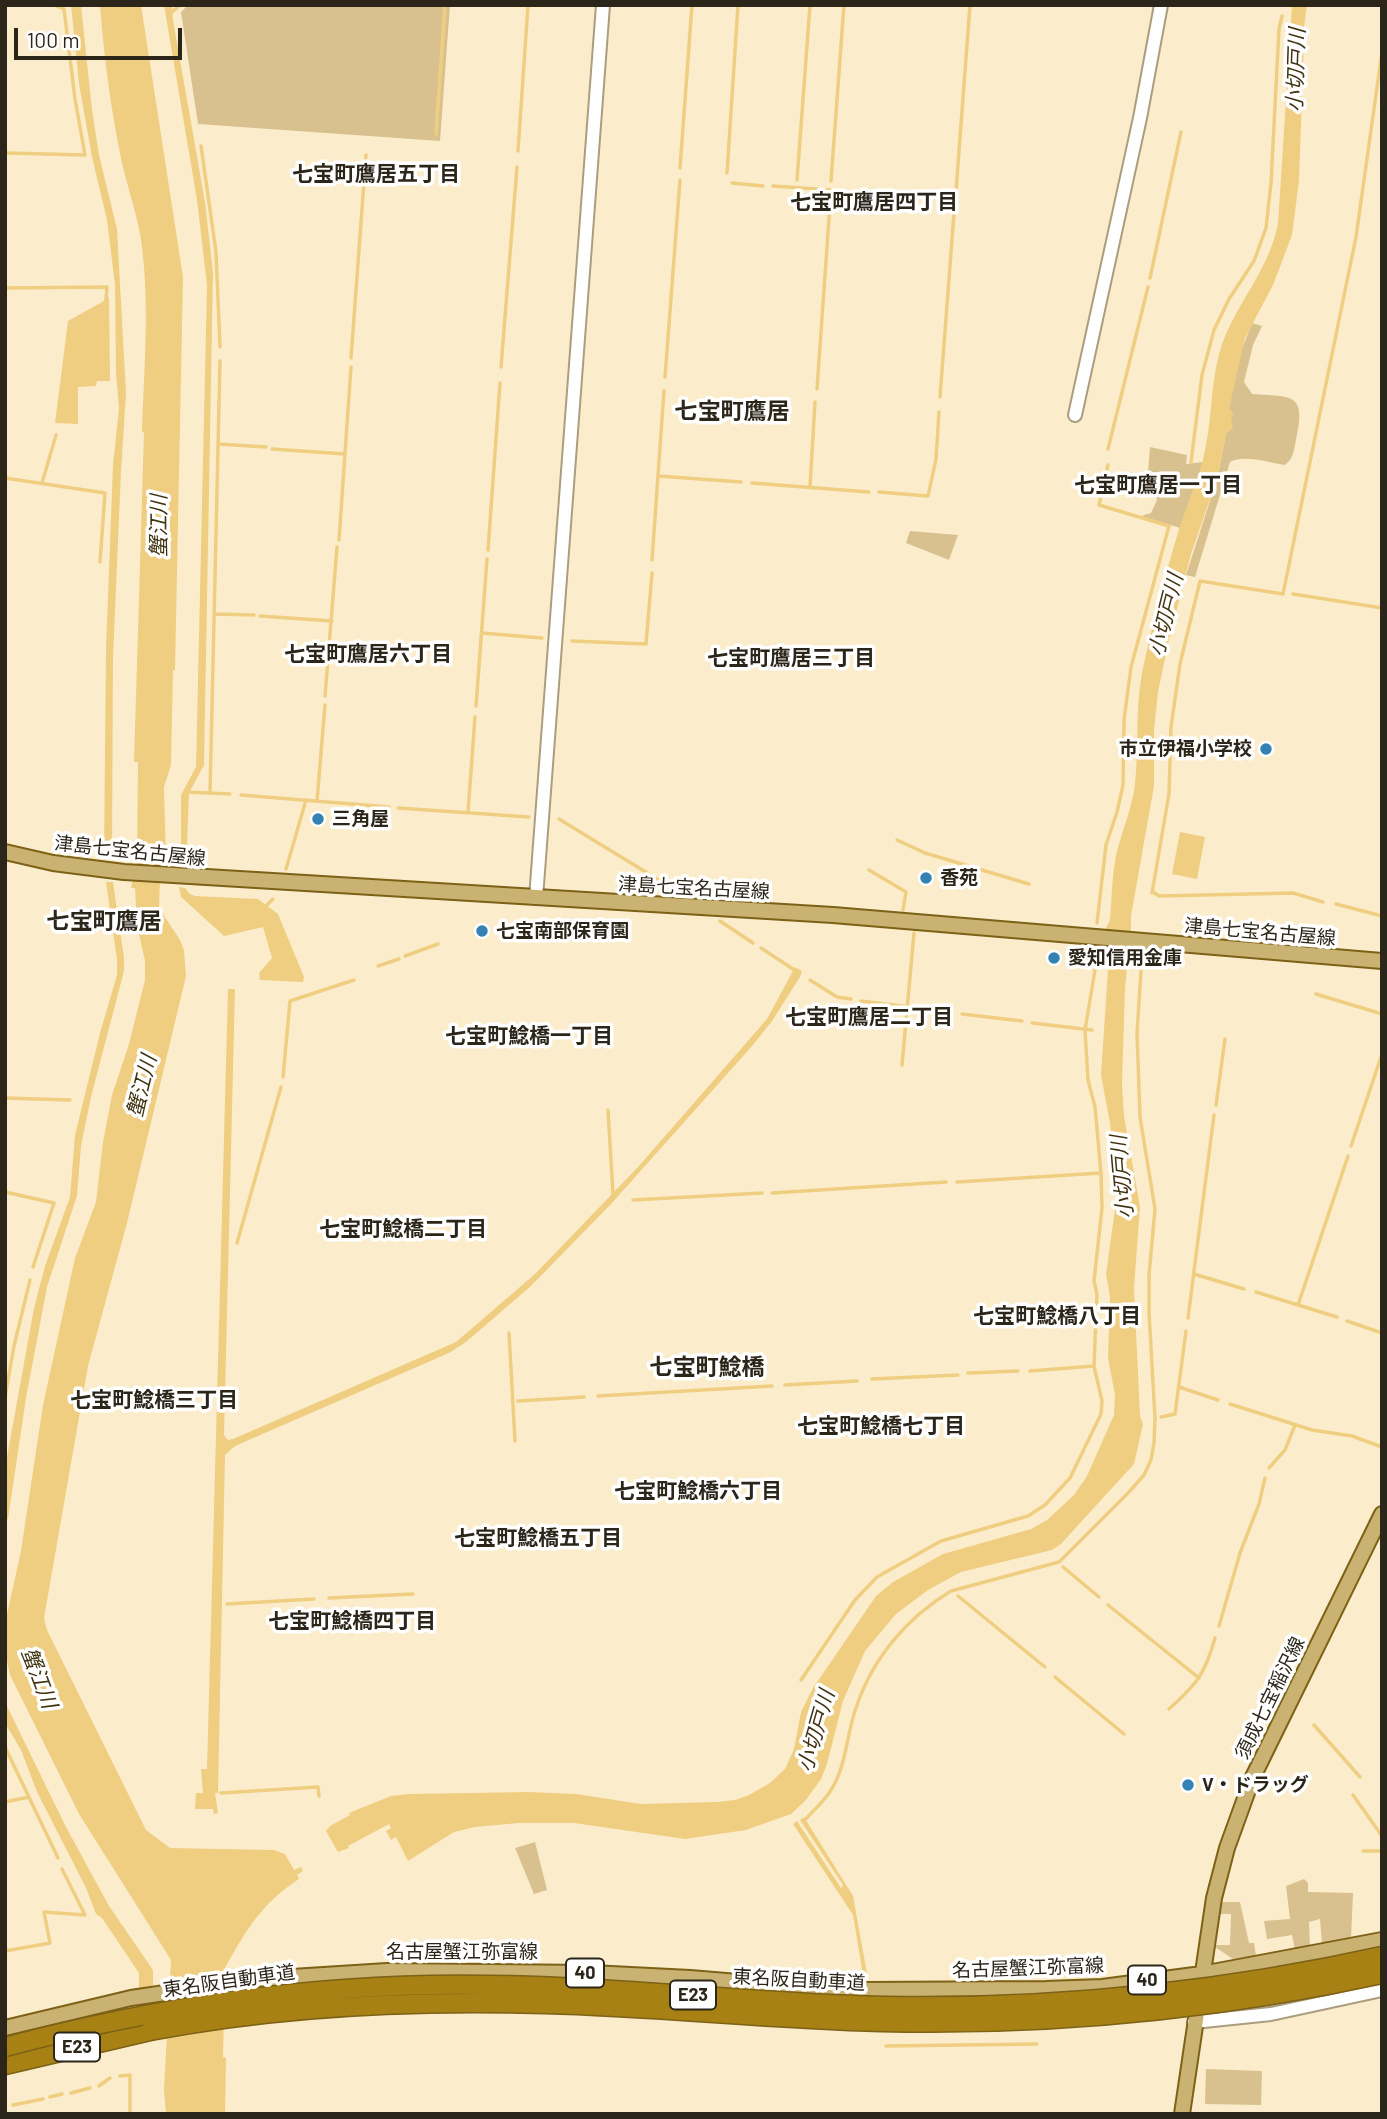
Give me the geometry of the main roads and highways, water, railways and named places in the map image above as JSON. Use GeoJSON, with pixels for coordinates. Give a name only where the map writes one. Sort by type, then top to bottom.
{"type":"FeatureCollection","features":[{"type":"Feature","properties":{"kind":"highway","name":"東名阪自動車道"},"geometry":{"type":"LineString","coordinates":[[5,2047],[154,2012],[263,1996],[358,1988],[546,1986],[882,2006],[1000,2005],[1099,2000],[1208,1987],[1382,1956]]}},
{"type":"Feature","properties":{"kind":"highway","name":"東名阪自動車道"},"geometry":{"type":"LineString","coordinates":[[5,2065],[102,2041],[183,2026],[265,2014],[361,2006],[545,2004],[881,2022],[1047,2020],[1223,2003],[1382,1974]]}},
{"type":"Feature","properties":{"kind":"main road","name":"津島七宝名古屋線"},"geometry":{"type":"LineString","coordinates":[[5,852],[53,863],[169,876],[833,915],[1382,961]]}},
{"type":"Feature","properties":{"kind":"main road","name":"須成七宝稲沢線"},"geometry":{"type":"LineString","coordinates":[[1182,2114],[1214,1898],[1227,1848],[1252,1779],[1382,1514]]}},
{"type":"Feature","properties":{"kind":"main road","name":"名古屋蟹江弥富線"},"geometry":{"type":"LineString","coordinates":[[5,2028],[131,1998],[260,1979],[387,1971],[559,1972],[690,1978],[811,1988],[978,1991],[1102,1987],[1202,1973],[1382,1940]]}},
{"type":"Feature","properties":{"kind":"water"},"geometry":{"type":"Polygon","coordinates":[[[71,5],[81,5],[99,155],[117,229],[126,393],[113,657],[112,858],[104,856],[106,648],[113,465],[119,408],[115,285],[107,220],[79,84],[71,5]]]}},
{"type":"Feature","properties":{"kind":"water","name":"蟹江川"},"geometry":{"type":"Polygon","coordinates":[[[100,5],[141,5],[183,277],[175,670],[171,765],[164,787],[166,864],[160,878],[159,908],[184,950],[186,976],[127,1223],[88,1366],[44,1618],[47,1630],[146,1830],[170,1848],[274,1850],[285,1854],[294,1870],[301,1867],[303,1871],[297,1875],[299,1879],[256,1918],[225,1968],[225,2114],[166,2114],[164,2090],[171,1960],[79,1814],[10,1675],[7,1661],[7,1614],[21,1551],[43,1405],[75,1258],[96,1202],[112,1095],[129,1044],[145,980],[135,888],[131,888],[137,861],[138,762],[134,762],[146,336],[144,264],[111,104],[100,5]]]}},
{"type":"Feature","properties":{"kind":"water"},"geometry":{"type":"Polygon","coordinates":[[[164,5],[172,5],[205,202],[213,272],[204,765],[189,793],[187,847],[193,866],[181,866],[181,795],[196,767],[207,285],[197,200],[164,5]]]}},
{"type":"Feature","properties":{"kind":"water","name":"小切戸川"},"geometry":{"type":"Polygon","coordinates":[[[1292,5],[1307,5],[1303,34],[1299,181],[1292,235],[1273,285],[1245,338],[1229,408],[1233,413],[1233,428],[1226,434],[1217,479],[1191,554],[1168,644],[1158,692],[1154,731],[1154,786],[1131,916],[1125,988],[1122,1084],[1124,1116],[1140,1207],[1134,1288],[1140,1416],[1143,1424],[1134,1464],[1061,1544],[1052,1550],[961,1572],[928,1590],[896,1614],[865,1651],[843,1701],[821,1779],[806,1800],[791,1814],[746,1830],[685,1839],[574,1823],[519,1823],[475,1827],[454,1832],[408,1861],[396,1837],[391,1840],[386,1831],[391,1828],[389,1824],[338,1852],[326,1831],[330,1826],[350,1815],[349,1813],[391,1796],[529,1792],[576,1794],[641,1804],[717,1802],[749,1795],[770,1783],[785,1769],[794,1749],[801,1712],[813,1688],[876,1596],[893,1582],[943,1554],[1031,1529],[1047,1520],[1074,1495],[1087,1476],[1114,1415],[1115,1395],[1108,1358],[1110,1297],[1106,1274],[1117,1195],[1110,1123],[1101,1075],[1109,954],[1106,928],[1110,920],[1114,867],[1135,784],[1142,673],[1179,529],[1203,459],[1219,354],[1225,336],[1266,259],[1278,224],[1292,5]]]}},
{"type":"Feature","properties":{"kind":"water"},"geometry":{"type":"Polygon","coordinates":[[[105,297],[109,297],[110,381],[97,381],[96,386],[78,387],[78,424],[55,423],[68,321],[104,301],[105,297]]]}},
{"type":"Feature","properties":{"kind":"water"},"geometry":{"type":"Polygon","coordinates":[[[1180,832],[1205,837],[1197,879],[1172,874],[1180,832]]]}},
{"type":"Feature","properties":{"kind":"water"},"geometry":{"type":"Polygon","coordinates":[[[106,882],[113,882],[124,971],[91,1097],[81,1146],[77,1196],[47,1287],[26,1398],[8,1519],[5,1520],[5,1468],[34,1308],[45,1266],[70,1197],[75,1135],[117,975],[106,882]]]}},
{"type":"Feature","properties":{"kind":"water"},"geometry":{"type":"Polygon","coordinates":[[[179,887],[195,896],[258,899],[278,914],[304,977],[303,982],[260,980],[259,973],[272,958],[263,927],[224,936],[181,897],[179,887]]]}},
{"type":"Feature","properties":{"kind":"water"},"geometry":{"type":"Polygon","coordinates":[[[795,967],[802,971],[800,977],[753,1045],[612,1203],[531,1286],[466,1342],[449,1353],[235,1446],[225,1455],[218,1793],[215,1793],[218,1813],[214,1814],[213,1809],[195,1809],[196,1793],[203,1793],[201,1769],[207,1769],[228,989],[235,989],[224,1435],[228,1440],[456,1342],[535,1274],[638,1167],[767,1019],[795,967]]]}},
{"type":"Feature","properties":{"kind":"water"},"geometry":{"type":"Polygon","coordinates":[[[5,1702],[65,1825],[109,1906],[153,1970],[153,1985],[139,1989],[139,1973],[102,1918],[96,1914],[86,1888],[37,1792],[21,1750],[5,1723],[5,1702]]]}},
{"type":"Feature","properties":{"kind":"water"},"geometry":{"type":"Polygon","coordinates":[[[804,1817],[853,1896],[868,1979],[864,1981],[853,1915],[793,1824],[797,1821],[841,1888],[843,1885],[800,1820],[804,1817]]]}},
{"type":"Feature","properties":{"kind":"waterway"},"geometry":{"type":"LineString","coordinates":[[5,153],[85,155],[64,9],[54,5]]}},
{"type":"Feature","properties":{"kind":"waterway"},"geometry":{"type":"LineString","coordinates":[[171,13],[180,5]]}},
{"type":"Feature","properties":{"kind":"waterway"},"geometry":{"type":"LineString","coordinates":[[436,134],[445,5]]}},
{"type":"Feature","properties":{"kind":"waterway"},"geometry":{"type":"LineString","coordinates":[[518,151],[528,5]]}},
{"type":"Feature","properties":{"kind":"waterway"},"geometry":{"type":"LineString","coordinates":[[680,168],[692,5]]}},
{"type":"Feature","properties":{"kind":"waterway"},"geometry":{"type":"LineString","coordinates":[[727,173],[738,5]]}},
{"type":"Feature","properties":{"kind":"waterway"},"geometry":{"type":"LineString","coordinates":[[797,180],[810,5]]}},
{"type":"Feature","properties":{"kind":"waterway"},"geometry":{"type":"LineString","coordinates":[[831,181],[844,5]]}},
{"type":"Feature","properties":{"kind":"waterway"},"geometry":{"type":"LineString","coordinates":[[956,191],[970,5]]}},
{"type":"Feature","properties":{"kind":"waterway","name":"小切戸川"},"geometry":{"type":"LineString","coordinates":[[1191,462],[1202,375],[1214,330],[1229,299],[1254,261],[1266,228],[1282,16]]}},
{"type":"Feature","properties":{"kind":"waterway"},"geometry":{"type":"LineString","coordinates":[[1152,893],[1169,794],[1171,727],[1180,664],[1200,581],[1283,594],[1356,237],[1382,52]]}},
{"type":"Feature","properties":{"kind":"waterway"},"geometry":{"type":"LineString","coordinates":[[1150,278],[1181,132]]}},
{"type":"Feature","properties":{"kind":"waterway"},"geometry":{"type":"LineString","coordinates":[[201,146],[216,252],[220,347]]}},
{"type":"Feature","properties":{"kind":"waterway"},"geometry":{"type":"LineString","coordinates":[[351,358],[366,155]]}},
{"type":"Feature","properties":{"kind":"waterway"},"geometry":{"type":"LineString","coordinates":[[501,367],[517,167]]}},
{"type":"Feature","properties":{"kind":"waterway"},"geometry":{"type":"LineString","coordinates":[[665,377],[680,180]]}},
{"type":"Feature","properties":{"kind":"waterway"},"geometry":{"type":"LineString","coordinates":[[732,183],[763,186]]}},
{"type":"Feature","properties":{"kind":"waterway"},"geometry":{"type":"LineString","coordinates":[[773,186],[831,190],[817,389]]}},
{"type":"Feature","properties":{"kind":"waterway"},"geometry":{"type":"LineString","coordinates":[[940,397],[955,200]]}},
{"type":"Feature","properties":{"kind":"waterway"},"geometry":{"type":"LineString","coordinates":[[5,288],[107,287],[106,299]]}},
{"type":"Feature","properties":{"kind":"waterway"},"geometry":{"type":"LineString","coordinates":[[1108,449],[1148,287]]}},
{"type":"Feature","properties":{"kind":"waterway"},"geometry":{"type":"LineString","coordinates":[[210,793],[220,361]]}},
{"type":"Feature","properties":{"kind":"waterway"},"geometry":{"type":"LineString","coordinates":[[339,540],[351,367]]}},
{"type":"Feature","properties":{"kind":"waterway"},"geometry":{"type":"LineString","coordinates":[[488,550],[500,383]]}},
{"type":"Feature","properties":{"kind":"waterway"},"geometry":{"type":"LineString","coordinates":[[652,560],[664,391]]}},
{"type":"Feature","properties":{"kind":"waterway"},"geometry":{"type":"LineString","coordinates":[[810,487],[815,402]]}},
{"type":"Feature","properties":{"kind":"waterway"},"geometry":{"type":"LineString","coordinates":[[879,492],[928,496],[936,459],[939,412]]}},
{"type":"Feature","properties":{"kind":"waterway"},"geometry":{"type":"LineString","coordinates":[[42,483],[56,435]]}},
{"type":"Feature","properties":{"kind":"waterway"},"geometry":{"type":"LineString","coordinates":[[218,444],[266,447]]}},
{"type":"Feature","properties":{"kind":"waterway"},"geometry":{"type":"LineString","coordinates":[[272,449],[345,454]]}},
{"type":"Feature","properties":{"kind":"waterway","name":"小切戸川"},"geometry":{"type":"LineString","coordinates":[[1097,923],[1106,845],[1123,785],[1124,720],[1131,667],[1169,526],[1099,505],[1108,465]]}},
{"type":"Feature","properties":{"kind":"waterway"},"geometry":{"type":"LineString","coordinates":[[658,476],[741,482]]}},
{"type":"Feature","properties":{"kind":"waterway"},"geometry":{"type":"LineString","coordinates":[[5,478],[105,493],[100,562]]}},
{"type":"Feature","properties":{"kind":"waterway"},"geometry":{"type":"LineString","coordinates":[[752,483],[869,492]]}},
{"type":"Feature","properties":{"kind":"waterway"},"geometry":{"type":"LineString","coordinates":[[325,696],[337,547]]}},
{"type":"Feature","properties":{"kind":"waterway"},"geometry":{"type":"LineString","coordinates":[[476,706],[487,559]]}},
{"type":"Feature","properties":{"kind":"waterway"},"geometry":{"type":"LineString","coordinates":[[572,641],[646,644],[652,573]]}},
{"type":"Feature","properties":{"kind":"waterway"},"geometry":{"type":"LineString","coordinates":[[1293,594],[1382,608]]}},
{"type":"Feature","properties":{"kind":"waterway"},"geometry":{"type":"LineString","coordinates":[[214,614],[254,615]]}},
{"type":"Feature","properties":{"kind":"waterway"},"geometry":{"type":"LineString","coordinates":[[260,616],[332,621]]}},
{"type":"Feature","properties":{"kind":"waterway"},"geometry":{"type":"LineString","coordinates":[[482,633],[542,638]]}},
{"type":"Feature","properties":{"kind":"waterway"},"geometry":{"type":"LineString","coordinates":[[317,801],[325,705]]}},
{"type":"Feature","properties":{"kind":"waterway"},"geometry":{"type":"LineString","coordinates":[[468,812],[475,717]]}},
{"type":"Feature","properties":{"kind":"waterway"},"geometry":{"type":"LineString","coordinates":[[187,792],[230,794]]}},
{"type":"Feature","properties":{"kind":"waterway"},"geometry":{"type":"LineString","coordinates":[[241,795],[389,807]]}},
{"type":"Feature","properties":{"kind":"waterway"},"geometry":{"type":"LineString","coordinates":[[286,869],[306,800]]}},
{"type":"Feature","properties":{"kind":"waterway"},"geometry":{"type":"LineString","coordinates":[[398,808],[529,817]]}},
{"type":"Feature","properties":{"kind":"waterway"},"geometry":{"type":"LineString","coordinates":[[559,819],[662,882]]}},
{"type":"Feature","properties":{"kind":"waterway"},"geometry":{"type":"LineString","coordinates":[[897,840],[925,853],[1029,884]]}},
{"type":"Feature","properties":{"kind":"waterway"},"geometry":{"type":"LineString","coordinates":[[869,870],[906,892],[903,910]]}},
{"type":"Feature","properties":{"kind":"waterway"},"geometry":{"type":"LineString","coordinates":[[667,886],[683,896]]}},
{"type":"Feature","properties":{"kind":"waterway"},"geometry":{"type":"LineString","coordinates":[[1153,892],[1159,896],[1293,893],[1323,902]]}},
{"type":"Feature","properties":{"kind":"waterway"},"geometry":{"type":"LineString","coordinates":[[265,907],[273,899]]}},
{"type":"Feature","properties":{"kind":"waterway"},"geometry":{"type":"LineString","coordinates":[[1336,904],[1382,916]]}},
{"type":"Feature","properties":{"kind":"waterway"},"geometry":{"type":"LineString","coordinates":[[720,921],[753,943]]}},
{"type":"Feature","properties":{"kind":"waterway"},"geometry":{"type":"LineString","coordinates":[[902,1065],[914,933]]}},
{"type":"Feature","properties":{"kind":"waterway"},"geometry":{"type":"LineString","coordinates":[[405,956],[438,944]]}},
{"type":"Feature","properties":{"kind":"waterway"},"geometry":{"type":"LineString","coordinates":[[761,948],[796,971]]}},
{"type":"Feature","properties":{"kind":"waterway","name":"小切戸川"},"geometry":{"type":"LineString","coordinates":[[801,1680],[855,1600],[877,1577],[941,1541],[1028,1516],[1045,1505],[1070,1478],[1101,1414],[1102,1401],[1094,1366],[1097,1294],[1094,1281],[1102,1208],[1101,1173],[1095,1107],[1088,1080],[1085,1030],[1097,958]]}},
{"type":"Feature","properties":{"kind":"waterway"},"geometry":{"type":"LineString","coordinates":[[378,966],[399,959]]}},
{"type":"Feature","properties":{"kind":"waterway"},"geometry":{"type":"LineString","coordinates":[[804,1821],[835,1784],[862,1692],[881,1658],[905,1627],[951,1591],[1059,1562],[1129,1492],[1144,1475],[1151,1460],[1155,1418],[1149,1275],[1155,1209],[1140,1117],[1137,1033],[1141,971]]}},
{"type":"Feature","properties":{"kind":"waterway"},"geometry":{"type":"LineString","coordinates":[[283,1077],[290,1001],[354,980]]}},
{"type":"Feature","properties":{"kind":"waterway"},"geometry":{"type":"LineString","coordinates":[[810,980],[837,997],[851,999]]}},
{"type":"Feature","properties":{"kind":"waterway"},"geometry":{"type":"LineString","coordinates":[[1316,994],[1382,1014]]}},
{"type":"Feature","properties":{"kind":"waterway"},"geometry":{"type":"LineString","coordinates":[[861,1001],[951,1012]]}},
{"type":"Feature","properties":{"kind":"waterway"},"geometry":{"type":"LineString","coordinates":[[962,1014],[1022,1021]]}},
{"type":"Feature","properties":{"kind":"waterway"},"geometry":{"type":"LineString","coordinates":[[1032,1023],[1092,1030]]}},
{"type":"Feature","properties":{"kind":"waterway"},"geometry":{"type":"LineString","coordinates":[[1216,1105],[1225,1039]]}},
{"type":"Feature","properties":{"kind":"waterway"},"geometry":{"type":"LineString","coordinates":[[1351,1146],[1382,1054]]}},
{"type":"Feature","properties":{"kind":"waterway"},"geometry":{"type":"LineString","coordinates":[[237,1243],[281,1087]]}},
{"type":"Feature","properties":{"kind":"waterway"},"geometry":{"type":"LineString","coordinates":[[5,1098],[70,1100]]}},
{"type":"Feature","properties":{"kind":"waterway"},"geometry":{"type":"LineString","coordinates":[[608,1110],[613,1195]]}},
{"type":"Feature","properties":{"kind":"waterway"},"geometry":{"type":"LineString","coordinates":[[1188,1318],[1214,1115]]}},
{"type":"Feature","properties":{"kind":"waterway"},"geometry":{"type":"LineString","coordinates":[[1298,1305],[1348,1156]]}},
{"type":"Feature","properties":{"kind":"waterway","name":"小切戸川"},"geometry":{"type":"LineString","coordinates":[[957,1182],[1101,1173]]}},
{"type":"Feature","properties":{"kind":"waterway"},"geometry":{"type":"LineString","coordinates":[[772,1193],[946,1182]]}},
{"type":"Feature","properties":{"kind":"waterway"},"geometry":{"type":"LineString","coordinates":[[5,1192],[54,1203],[33,1267]]}},
{"type":"Feature","properties":{"kind":"waterway"},"geometry":{"type":"LineString","coordinates":[[633,1200],[762,1193]]}},
{"type":"Feature","properties":{"kind":"waterway"},"geometry":{"type":"LineString","coordinates":[[1194,1274],[1244,1289]]}},
{"type":"Feature","properties":{"kind":"waterway"},"geometry":{"type":"LineString","coordinates":[[5,1397],[30,1280]]}},
{"type":"Feature","properties":{"kind":"waterway"},"geometry":{"type":"LineString","coordinates":[[1256,1292],[1337,1317]]}},
{"type":"Feature","properties":{"kind":"waterway"},"geometry":{"type":"LineString","coordinates":[[1347,1321],[1382,1333]]}},
{"type":"Feature","properties":{"kind":"waterway"},"geometry":{"type":"LineString","coordinates":[[1161,1417],[1175,1414],[1186,1331]]}},
{"type":"Feature","properties":{"kind":"waterway"},"geometry":{"type":"LineString","coordinates":[[509,1333],[515,1441]]}},
{"type":"Feature","properties":{"kind":"waterway"},"geometry":{"type":"LineString","coordinates":[[1030,1371],[1094,1366]]}},
{"type":"Feature","properties":{"kind":"waterway"},"geometry":{"type":"LineString","coordinates":[[968,1373],[1018,1371]]}},
{"type":"Feature","properties":{"kind":"waterway"},"geometry":{"type":"LineString","coordinates":[[872,1379],[958,1375]]}},
{"type":"Feature","properties":{"kind":"waterway"},"geometry":{"type":"LineString","coordinates":[[785,1385],[857,1381]]}},
{"type":"Feature","properties":{"kind":"waterway"},"geometry":{"type":"LineString","coordinates":[[598,1396],[772,1386]]}},
{"type":"Feature","properties":{"kind":"waterway"},"geometry":{"type":"LineString","coordinates":[[1179,1387],[1218,1400]]}},
{"type":"Feature","properties":{"kind":"waterway"},"geometry":{"type":"LineString","coordinates":[[518,1401],[584,1397]]}},
{"type":"Feature","properties":{"kind":"waterway"},"geometry":{"type":"LineString","coordinates":[[1230,1404],[1312,1430],[1352,1436],[1382,1447]]}},
{"type":"Feature","properties":{"kind":"waterway"},"geometry":{"type":"LineString","coordinates":[[1269,1468],[1285,1450],[1295,1425]]}},
{"type":"Feature","properties":{"kind":"waterway"},"geometry":{"type":"LineString","coordinates":[[1219,1626],[1265,1478]]}},
{"type":"Feature","properties":{"kind":"waterway"},"geometry":{"type":"LineString","coordinates":[[1063,1567],[1099,1597]]}},
{"type":"Feature","properties":{"kind":"waterway"},"geometry":{"type":"LineString","coordinates":[[329,1598],[413,1594]]}},
{"type":"Feature","properties":{"kind":"waterway"},"geometry":{"type":"LineString","coordinates":[[958,1596],[1045,1667]]}},
{"type":"Feature","properties":{"kind":"waterway"},"geometry":{"type":"LineString","coordinates":[[227,1604],[314,1599]]}},
{"type":"Feature","properties":{"kind":"waterway"},"geometry":{"type":"LineString","coordinates":[[1108,1605],[1199,1678]]}},
{"type":"Feature","properties":{"kind":"waterway"},"geometry":{"type":"LineString","coordinates":[[1169,1709],[1199,1678],[1215,1638]]}},
{"type":"Feature","properties":{"kind":"waterway"},"geometry":{"type":"LineString","coordinates":[[1055,1677],[1124,1734]]}},
{"type":"Feature","properties":{"kind":"waterway"},"geometry":{"type":"LineString","coordinates":[[1314,1725],[1360,1777]]}},
{"type":"Feature","properties":{"kind":"waterway"},"geometry":{"type":"LineString","coordinates":[[5,1747],[58,1858]]}},
{"type":"Feature","properties":{"kind":"waterway"},"geometry":{"type":"LineString","coordinates":[[221,1793],[318,1787],[319,1796]]}},
{"type":"Feature","properties":{"kind":"waterway"},"geometry":{"type":"LineString","coordinates":[[1353,1795],[1382,1836]]}},
{"type":"Feature","properties":{"kind":"waterway"},"geometry":{"type":"LineString","coordinates":[[5,1802],[29,1797]]}},
{"type":"Feature","properties":{"kind":"waterway"},"geometry":{"type":"LineString","coordinates":[[1363,1851],[1382,1851]]}},
{"type":"Feature","properties":{"kind":"waterway"},"geometry":{"type":"LineString","coordinates":[[62,1869],[85,1915]]}},
{"type":"Feature","properties":{"kind":"waterway"},"geometry":{"type":"LineString","coordinates":[[5,1951],[50,1943],[44,1912],[85,1915]]}},
{"type":"Feature","properties":{"kind":"waterway"},"geometry":{"type":"LineString","coordinates":[[886,2046],[1037,2044]]}},
{"type":"Feature","properties":{"kind":"waterway"},"geometry":{"type":"LineString","coordinates":[[120,2076],[130,2075],[130,2114]]}},
{"type":"Feature","properties":{"kind":"waterway"},"geometry":{"type":"LineString","coordinates":[[99,2086],[110,2078]]}},
{"type":"Feature","properties":{"kind":"waterway"},"geometry":{"type":"LineString","coordinates":[[71,2093],[90,2088]]}},
{"type":"Feature","properties":{"kind":"waterway"},"geometry":{"type":"LineString","coordinates":[[50,2097],[62,2094]]}},
{"type":"Feature","properties":{"kind":"waterway"},"geometry":{"type":"LineString","coordinates":[[13,2105],[43,2099]]}},
{"type":"Feature","properties":{"kind":"place","name":"市立伊福小学校"},"geometry":{"type":"Point","coordinates":[1266,749]}},
{"type":"Feature","properties":{"kind":"place","name":"三角屋"},"geometry":{"type":"Point","coordinates":[318,819]}},
{"type":"Feature","properties":{"kind":"place","name":"香苑"},"geometry":{"type":"Point","coordinates":[926,878]}},
{"type":"Feature","properties":{"kind":"place","name":"七宝南部保育園"},"geometry":{"type":"Point","coordinates":[482,931]}},
{"type":"Feature","properties":{"kind":"place","name":"愛知信用金庫"},"geometry":{"type":"Point","coordinates":[1054,958]}},
{"type":"Feature","properties":{"kind":"place","name":"V・ドラッグ"},"geometry":{"type":"Point","coordinates":[1188,1785]}},
{"type":"Feature","properties":{"kind":"district","name":"七宝町鷹居五丁目"},"geometry":{"type":"Point","coordinates":[376,174]}},
{"type":"Feature","properties":{"kind":"district","name":"七宝町鷹居四丁目"},"geometry":{"type":"Point","coordinates":[874,202]}},
{"type":"Feature","properties":{"kind":"district","name":"七宝町鷹居"},"geometry":{"type":"Point","coordinates":[732,411]}},
{"type":"Feature","properties":{"kind":"district","name":"七宝町鷹居一丁目"},"geometry":{"type":"Point","coordinates":[1158,485]}},
{"type":"Feature","properties":{"kind":"district","name":"七宝町鷹居六丁目"},"geometry":{"type":"Point","coordinates":[368,654]}},
{"type":"Feature","properties":{"kind":"district","name":"七宝町鷹居三丁目"},"geometry":{"type":"Point","coordinates":[791,658]}},
{"type":"Feature","properties":{"kind":"district","name":"七宝町鷹居"},"geometry":{"type":"Point","coordinates":[104,921]}},
{"type":"Feature","properties":{"kind":"district","name":"七宝町鷹居二丁目"},"geometry":{"type":"Point","coordinates":[869,1017]}},
{"type":"Feature","properties":{"kind":"district","name":"七宝町鯰橋一丁目"},"geometry":{"type":"Point","coordinates":[529,1036]}},
{"type":"Feature","properties":{"kind":"district","name":"七宝町鯰橋二丁目"},"geometry":{"type":"Point","coordinates":[403,1229]}},
{"type":"Feature","properties":{"kind":"district","name":"七宝町鯰橋八丁目"},"geometry":{"type":"Point","coordinates":[1057,1316]}},
{"type":"Feature","properties":{"kind":"district","name":"七宝町鯰橋"},"geometry":{"type":"Point","coordinates":[707,1367]}},
{"type":"Feature","properties":{"kind":"district","name":"七宝町鯰橋三丁目"},"geometry":{"type":"Point","coordinates":[154,1400]}},
{"type":"Feature","properties":{"kind":"district","name":"七宝町鯰橋七丁目"},"geometry":{"type":"Point","coordinates":[881,1426]}},
{"type":"Feature","properties":{"kind":"district","name":"七宝町鯰橋六丁目"},"geometry":{"type":"Point","coordinates":[698,1491]}},
{"type":"Feature","properties":{"kind":"district","name":"七宝町鯰橋五丁目"},"geometry":{"type":"Point","coordinates":[538,1538]}},
{"type":"Feature","properties":{"kind":"district","name":"七宝町鯰橋四丁目"},"geometry":{"type":"Point","coordinates":[352,1621]}}]}
